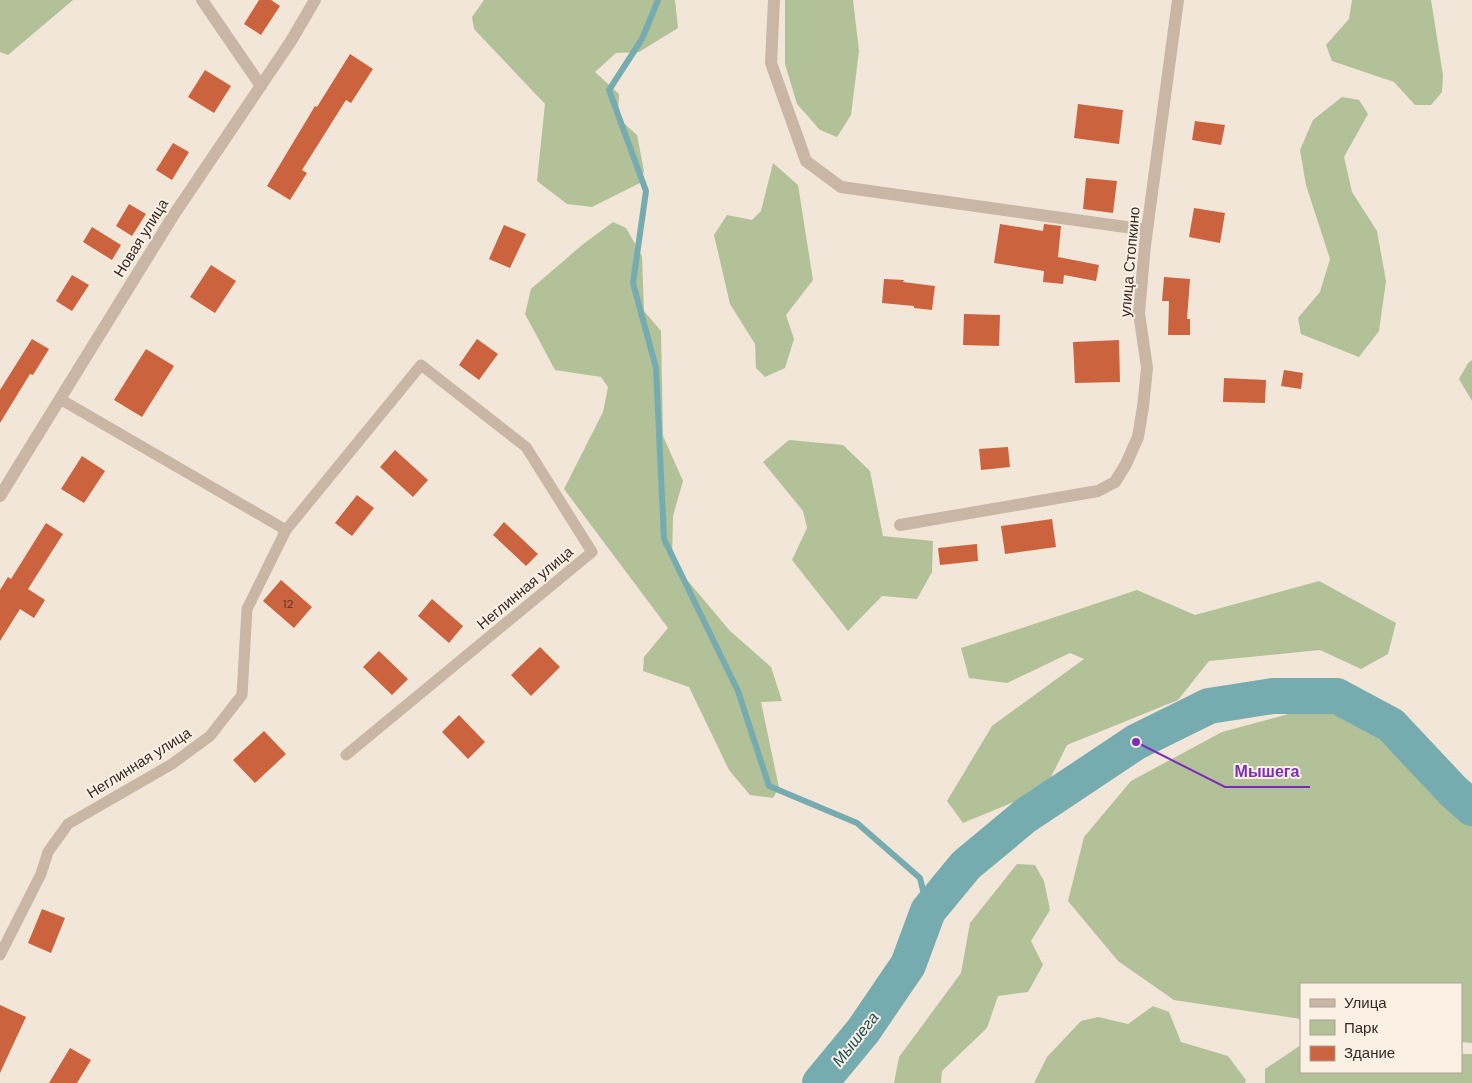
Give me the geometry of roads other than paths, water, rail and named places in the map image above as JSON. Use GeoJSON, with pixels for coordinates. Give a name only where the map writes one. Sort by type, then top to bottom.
{"type":"FeatureCollection","features":[{"type":"Feature","properties":{"kind":"street"},"geometry":{"type":"LineString","coordinates":[[202,0],[261,86]]}},
{"type":"Feature","properties":{"kind":"street","name":"Новая улица"},"geometry":{"type":"LineString","coordinates":[[0,496],[173,216],[291,41],[315,0]]}},
{"type":"Feature","properties":{"kind":"street"},"geometry":{"type":"LineString","coordinates":[[774,0],[771,64],[806,161],[841,187],[1147,230]]}},
{"type":"Feature","properties":{"kind":"street","name":"улица Стопкино"},"geometry":{"type":"LineString","coordinates":[[900,525],[1098,491],[1115,482],[1126,464],[1138,436],[1143,406],[1147,368],[1139,313],[1147,230],[1178,0]]}},
{"type":"Feature","properties":{"kind":"lane","name":"Неглинная улица"},"geometry":{"type":"LineString","coordinates":[[0,955],[41,874],[48,852],[68,824],[172,764],[210,736],[242,695],[246,609],[286,530],[420,365],[526,447],[592,552],[346,755]]}},
{"type":"Feature","properties":{"kind":"lane"},"geometry":{"type":"LineString","coordinates":[[60,398],[286,530]]}},
{"type":"Feature","properties":{"kind":"waterway"},"geometry":{"type":"LineString","coordinates":[[658,0],[642,39],[609,90],[646,191],[633,283],[656,368],[664,539],[738,691],[769,786],[857,823],[920,878],[928,911]]}},
{"type":"Feature","properties":{"kind":"waterway","name":"Мышега"},"geometry":{"type":"LineString","coordinates":[[820,1083],[863,1031],[908,965],[928,911],[966,865],[1025,816],[1136,742],[1209,706],[1273,696],[1337,696],[1391,725],[1453,791],[1472,808]]}},
{"type":"Feature","properties":{"kind":"place","name":"Мышега"},"geometry":{"type":"Point","coordinates":[1136,742]}}]}
